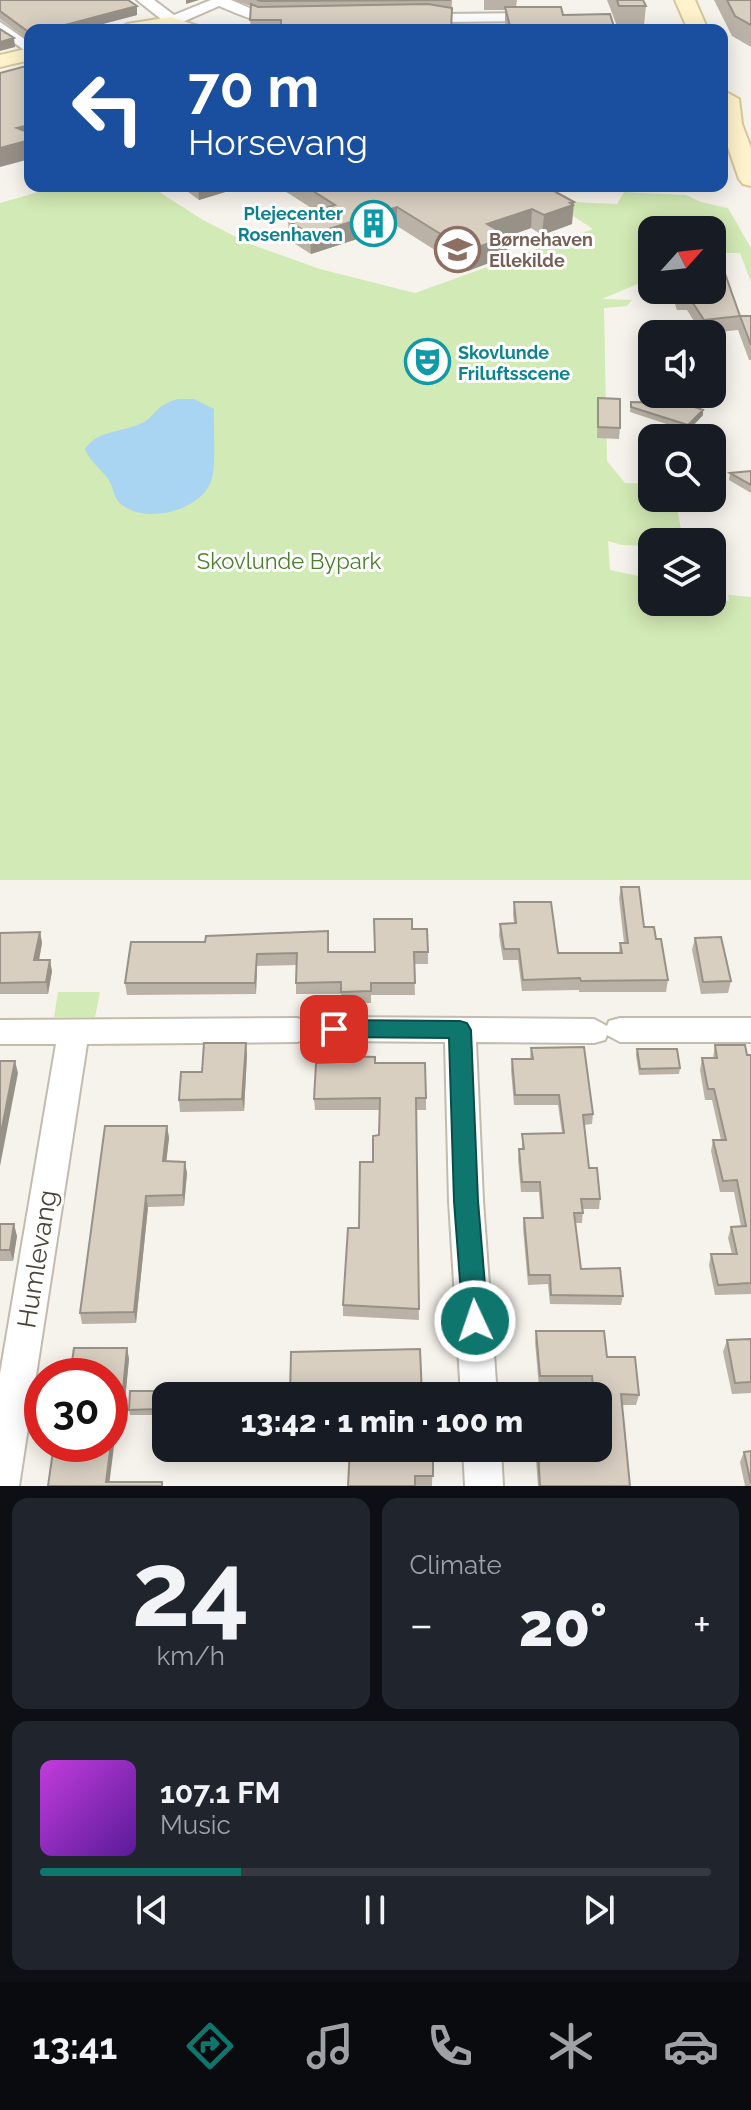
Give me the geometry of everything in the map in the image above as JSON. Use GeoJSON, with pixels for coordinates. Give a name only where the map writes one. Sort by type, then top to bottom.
{"type":"FeatureCollection","features":[{"type":"Feature","properties":{"kind":"street"},"geometry":{"type":"LineString","coordinates":[[144,0],[166,14],[174,24]]}},
{"type":"Feature","properties":{"kind":"street"},"geometry":{"type":"LineString","coordinates":[[685,0],[695,24]]}},
{"type":"Feature","properties":{"kind":"street"},"geometry":{"type":"LineString","coordinates":[[165,24],[222,1],[259,17],[301,17]]}},
{"type":"Feature","properties":{"kind":"street"},"geometry":{"type":"LineString","coordinates":[[396,15],[548,17]]}},
{"type":"Feature","properties":{"kind":"street"},"geometry":{"type":"LineString","coordinates":[[0,26],[24,47]]}},
{"type":"Feature","properties":{"kind":"street"},"geometry":{"type":"LineString","coordinates":[[0,61],[24,54]]}},
{"type":"Feature","properties":{"kind":"street"},"geometry":{"type":"LineString","coordinates":[[728,97],[751,133]]}},
{"type":"Feature","properties":{"kind":"street"},"geometry":{"type":"LineString","coordinates":[[728,108],[751,180],[728,182]]}},
{"type":"Feature","properties":{"kind":"street"},"geometry":{"type":"LineString","coordinates":[[334,1029],[751,1030]]}},
{"type":"Feature","properties":{"kind":"street"},"geometry":{"type":"LineString","coordinates":[[0,1032],[297,1030]]}},
{"type":"Feature","properties":{"kind":"street"},"geometry":{"type":"LineString","coordinates":[[460,1030],[466,1201],[478,1382]]}},
{"type":"Feature","properties":{"kind":"street","name":"Humlevang"},"geometry":{"type":"LineString","coordinates":[[0,1486],[74,1031]]}},
{"type":"Feature","properties":{"kind":"street"},"geometry":{"type":"LineString","coordinates":[[483,1462],[484,1486]]}},
{"type":"Feature","properties":{"kind":"green space","name":"Skovlunde Bypark"},"geometry":{"type":"Polygon","coordinates":[[[38,192],[159,192],[203,220],[250,244],[320,269],[415,293],[593,229],[550,201],[617,204],[624,192],[686,195],[728,208],[751,248],[751,282],[740,253],[726,253],[726,216],[638,216],[638,284],[602,299],[632,300],[627,306],[604,308],[607,461],[625,483],[638,483],[638,512],[678,512],[681,528],[638,528],[638,546],[608,541],[610,570],[638,576],[638,616],[726,616],[728,595],[751,597],[751,880],[0,880],[0,203],[38,192]]]}},
{"type":"Feature","properties":{"kind":"green space"},"geometry":{"type":"Polygon","coordinates":[[[58,992],[100,992],[95,1017],[54,1017],[58,992]]]}},
{"type":"Feature","properties":{"kind":"water"},"geometry":{"type":"Polygon","coordinates":[[[178,399],[194,399],[214,409],[214,459],[210,484],[204,493],[183,508],[157,514],[132,511],[118,501],[108,479],[85,449],[96,438],[142,423],[164,405],[178,399]]]}},
{"type":"Feature","properties":{"kind":"building"},"geometry":{"type":"Polygon","coordinates":[[[0,0],[128,0],[137,6],[69,24],[24,24],[24,29],[0,11],[0,0]]]}},
{"type":"Feature","properties":{"kind":"building"},"geometry":{"type":"Polygon","coordinates":[[[257,0],[451,0],[261,1],[257,0]]]}},
{"type":"Feature","properties":{"kind":"building"},"geometry":{"type":"Polygon","coordinates":[[[617,0],[643,0],[646,6],[619,6],[617,0]]]}},
{"type":"Feature","properties":{"kind":"building"},"geometry":{"type":"Polygon","coordinates":[[[727,0],[751,0],[751,25],[735,16],[727,0]]]}},
{"type":"Feature","properties":{"kind":"building"},"geometry":{"type":"Polygon","coordinates":[[[251,4],[258,7],[428,4],[452,8],[451,24],[281,24],[281,20],[250,20],[251,4]]]}},
{"type":"Feature","properties":{"kind":"building"},"geometry":{"type":"Polygon","coordinates":[[[505,7],[561,7],[563,15],[610,14],[613,24],[509,24],[505,7]]]}},
{"type":"Feature","properties":{"kind":"building"},"geometry":{"type":"Polygon","coordinates":[[[0,29],[14,38],[0,42],[0,29]]]}},
{"type":"Feature","properties":{"kind":"building"},"geometry":{"type":"Polygon","coordinates":[[[24,67],[24,126],[17,128],[24,131],[24,142],[0,148],[0,73],[24,67]]]}},
{"type":"Feature","properties":{"kind":"building"},"geometry":{"type":"Polygon","coordinates":[[[314,192],[556,192],[574,202],[544,215],[532,209],[487,224],[508,236],[468,251],[397,207],[310,235],[288,220],[335,205],[314,192]]]}},
{"type":"Feature","properties":{"kind":"building"},"geometry":{"type":"Polygon","coordinates":[[[726,276],[740,316],[704,320],[694,304],[726,304],[726,276]]]}},
{"type":"Feature","properties":{"kind":"building"},"geometry":{"type":"Polygon","coordinates":[[[740,316],[751,316],[751,345],[740,316]]]}},
{"type":"Feature","properties":{"kind":"building"},"geometry":{"type":"Polygon","coordinates":[[[598,398],[620,399],[620,428],[598,427],[598,398]]]}},
{"type":"Feature","properties":{"kind":"building"},"geometry":{"type":"Polygon","coordinates":[[[631,402],[638,402],[638,408],[703,410],[689,424],[685,424],[631,407],[631,402]]]}},
{"type":"Feature","properties":{"kind":"building"},"geometry":{"type":"Polygon","coordinates":[[[751,471],[751,485],[730,473],[751,471]]]}},
{"type":"Feature","properties":{"kind":"building"},"geometry":{"type":"Polygon","coordinates":[[[621,887],[639,887],[644,927],[654,927],[656,939],[661,939],[668,980],[523,980],[519,949],[504,949],[500,924],[516,923],[514,902],[551,902],[558,953],[622,953],[620,943],[628,943],[621,887]]]}},
{"type":"Feature","properties":{"kind":"building"},"geometry":{"type":"Polygon","coordinates":[[[374,919],[412,919],[412,929],[427,929],[428,952],[414,952],[415,983],[371,983],[371,991],[341,992],[341,982],[296,983],[297,953],[257,954],[255,983],[125,983],[131,942],[205,942],[206,936],[328,931],[328,952],[375,952],[374,919]]]}},
{"type":"Feature","properties":{"kind":"building"},"geometry":{"type":"Polygon","coordinates":[[[40,932],[34,960],[50,960],[46,982],[0,983],[0,933],[40,932]]]}},
{"type":"Feature","properties":{"kind":"building"},"geometry":{"type":"Polygon","coordinates":[[[721,937],[731,981],[703,982],[695,938],[721,937]]]}},
{"type":"Feature","properties":{"kind":"building"},"geometry":{"type":"Polygon","coordinates":[[[204,1043],[246,1043],[242,1099],[179,1100],[181,1072],[202,1072],[204,1043]]]}},
{"type":"Feature","properties":{"kind":"building"},"geometry":{"type":"Polygon","coordinates":[[[715,1045],[745,1045],[747,1055],[751,1055],[751,1283],[718,1285],[711,1254],[737,1254],[731,1227],[746,1226],[737,1180],[723,1181],[713,1140],[726,1140],[714,1089],[708,1089],[702,1058],[717,1058],[715,1045]]]}},
{"type":"Feature","properties":{"kind":"building"},"geometry":{"type":"Polygon","coordinates":[[[584,1047],[593,1114],[583,1115],[589,1168],[597,1168],[600,1199],[581,1199],[583,1213],[574,1213],[581,1269],[620,1268],[623,1296],[551,1295],[550,1275],[529,1275],[524,1218],[543,1218],[540,1182],[522,1182],[519,1149],[524,1149],[522,1134],[564,1133],[559,1095],[515,1095],[512,1059],[533,1059],[531,1048],[584,1047]]]}},
{"type":"Feature","properties":{"kind":"building"},"geometry":{"type":"Polygon","coordinates":[[[637,1049],[677,1049],[680,1068],[640,1069],[637,1049]]]}},
{"type":"Feature","properties":{"kind":"building"},"geometry":{"type":"Polygon","coordinates":[[[339,1056],[375,1057],[375,1063],[425,1063],[426,1098],[416,1098],[419,1309],[343,1305],[348,1228],[359,1228],[360,1162],[373,1162],[373,1136],[379,1135],[380,1098],[314,1099],[316,1063],[339,1062],[339,1056]]]}},
{"type":"Feature","properties":{"kind":"building"},"geometry":{"type":"Polygon","coordinates":[[[0,1061],[15,1061],[0,1138],[0,1061]]]}},
{"type":"Feature","properties":{"kind":"building"},"geometry":{"type":"Polygon","coordinates":[[[105,1126],[167,1126],[163,1161],[185,1162],[183,1195],[146,1196],[134,1312],[80,1313],[105,1126]]]}},
{"type":"Feature","properties":{"kind":"building"},"geometry":{"type":"Polygon","coordinates":[[[0,1224],[14,1224],[10,1250],[0,1250],[0,1224]]]}},
{"type":"Feature","properties":{"kind":"building"},"geometry":{"type":"Polygon","coordinates":[[[536,1331],[604,1331],[607,1357],[635,1357],[639,1395],[621,1394],[630,1486],[540,1486],[539,1462],[612,1462],[612,1382],[593,1382],[592,1376],[540,1376],[536,1331]]]}},
{"type":"Feature","properties":{"kind":"building"},"geometry":{"type":"Polygon","coordinates":[[[751,1339],[751,1382],[735,1383],[727,1340],[751,1339]]]}},
{"type":"Feature","properties":{"kind":"building"},"geometry":{"type":"Polygon","coordinates":[[[74,1348],[127,1348],[126,1358],[73,1358],[74,1348]]]}},
{"type":"Feature","properties":{"kind":"building"},"geometry":{"type":"Polygon","coordinates":[[[420,1349],[421,1382],[290,1382],[291,1352],[420,1349]]]}},
{"type":"Feature","properties":{"kind":"building"},"geometry":{"type":"Polygon","coordinates":[[[130,1391],[152,1391],[152,1409],[129,1410],[130,1391]]]}},
{"type":"Feature","properties":{"kind":"building"},"geometry":{"type":"Polygon","coordinates":[[[751,1451],[751,1484],[744,1452],[751,1451]]]}},
{"type":"Feature","properties":{"kind":"building"},"geometry":{"type":"Polygon","coordinates":[[[51,1462],[109,1462],[106,1482],[162,1482],[162,1486],[48,1486],[51,1462]]]}},
{"type":"Feature","properties":{"kind":"building"},"geometry":{"type":"Polygon","coordinates":[[[349,1462],[433,1462],[433,1476],[415,1476],[415,1486],[348,1486],[349,1462]]]}},
{"type":"Feature","properties":{"kind":"place","name":"Plejecenter Rosenhaven"},"geometry":{"type":"Point","coordinates":[374,223]}},
{"type":"Feature","properties":{"kind":"place","name":"Børnehaven Ellekilde"},"geometry":{"type":"Point","coordinates":[458,249]}},
{"type":"Feature","properties":{"kind":"place","name":"Skovlunde Friluftsscene"},"geometry":{"type":"Point","coordinates":[427,362]}},
{"type":"Feature","properties":{"kind":"route"},"geometry":{"type":"LineString","coordinates":[[334,1029],[460,1030],[466,1201],[475,1321]]}}]}
